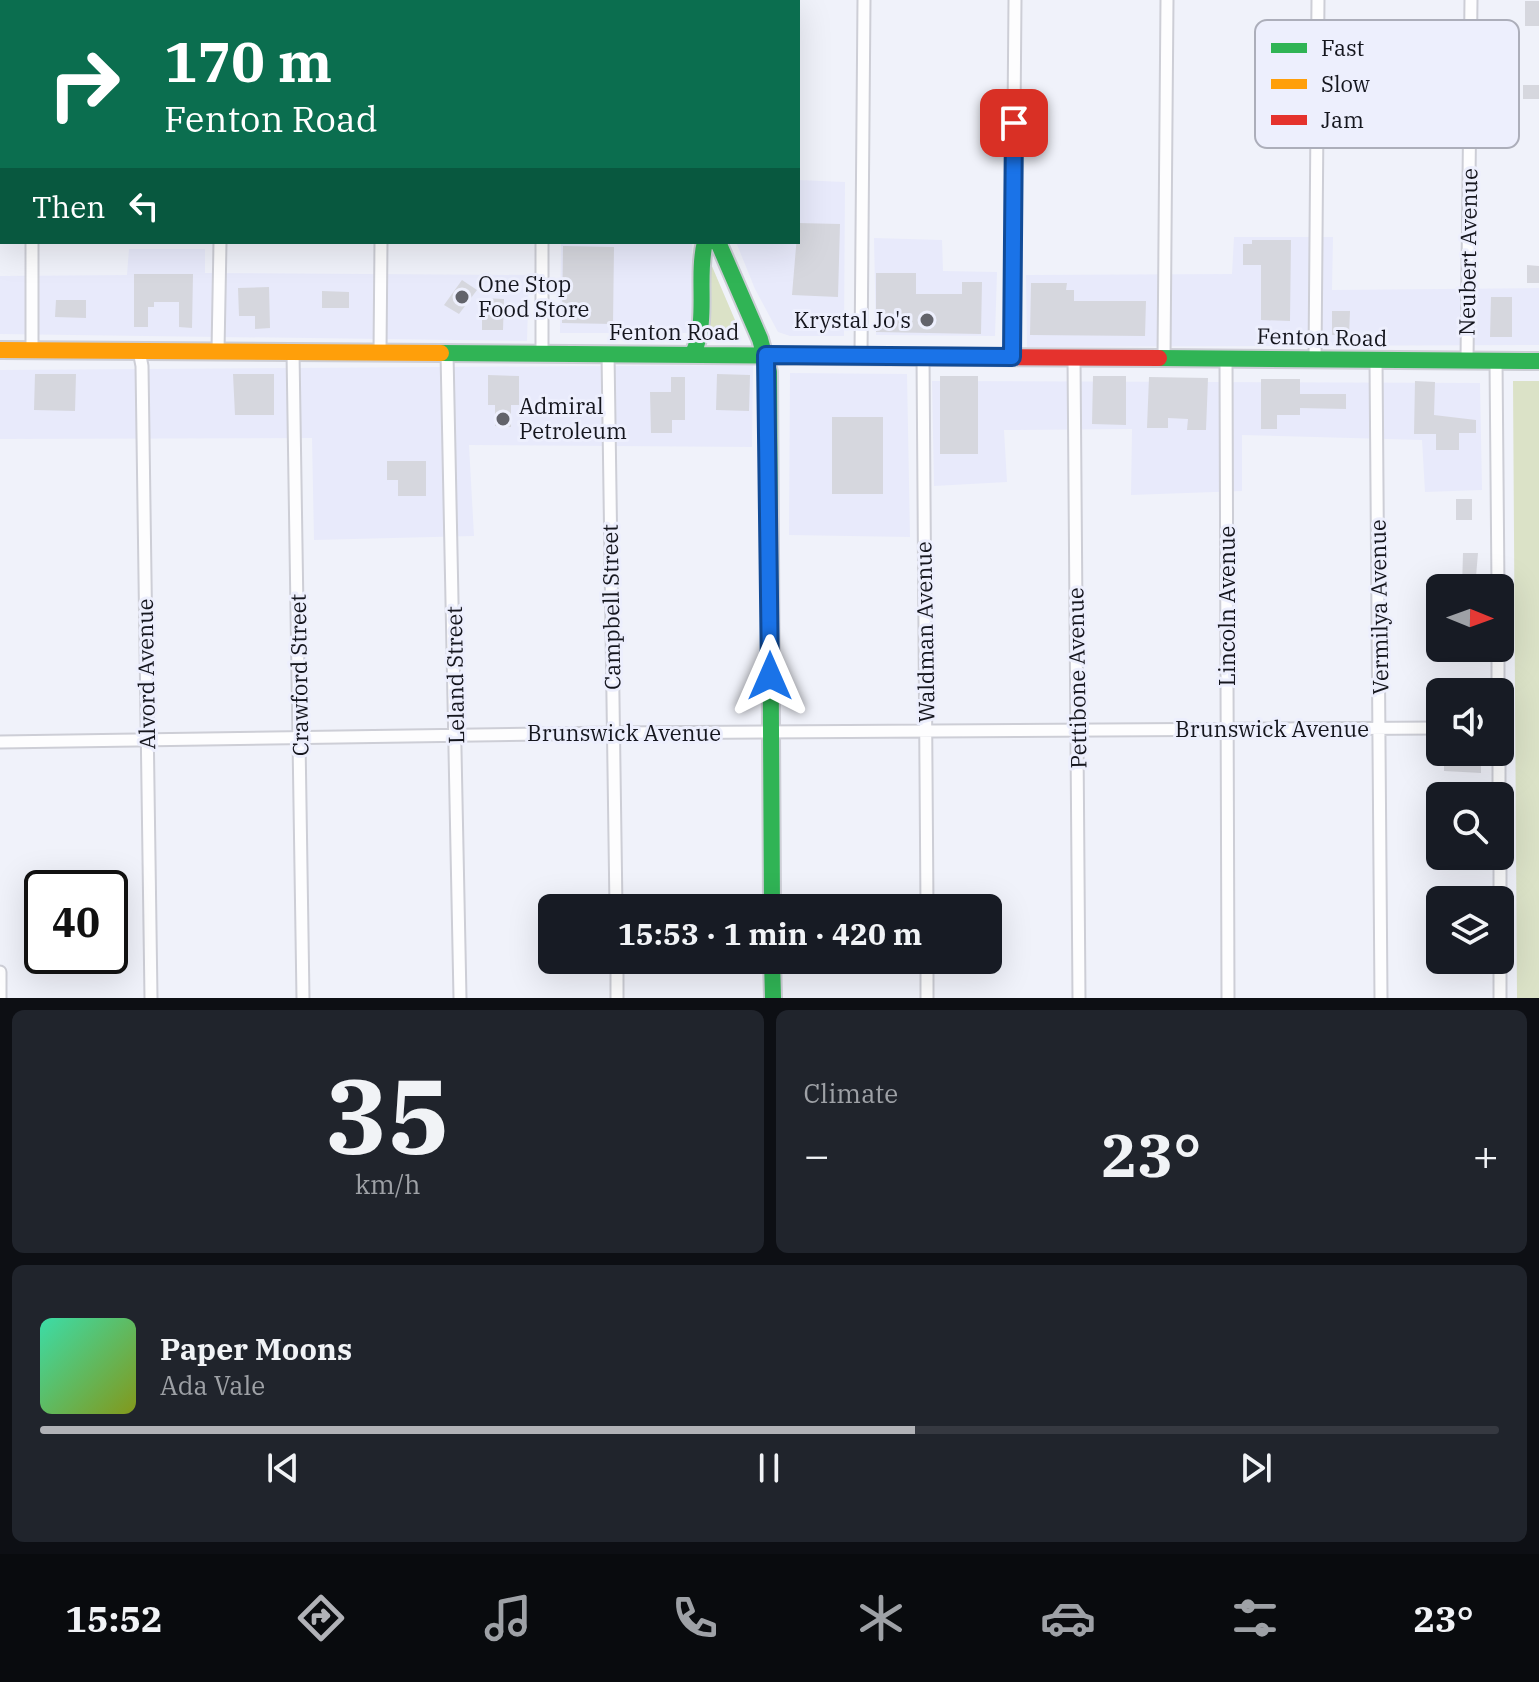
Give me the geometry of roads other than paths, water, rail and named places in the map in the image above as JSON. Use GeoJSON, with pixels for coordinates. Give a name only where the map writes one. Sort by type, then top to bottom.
{"type":"FeatureCollection","features":[{"type":"Feature","properties":{"kind":"street"},"geometry":{"type":"LineString","coordinates":[[861,355],[864,0]]}},
{"type":"Feature","properties":{"kind":"street"},"geometry":{"type":"LineString","coordinates":[[1012,357],[1015,0]]}},
{"type":"Feature","properties":{"kind":"street"},"geometry":{"type":"LineString","coordinates":[[1164,358],[1167,0]]}},
{"type":"Feature","properties":{"kind":"street"},"geometry":{"type":"LineString","coordinates":[[1318,0],[1318,20]]}},
{"type":"Feature","properties":{"kind":"street","name":"Neubert Avenue"},"geometry":{"type":"LineString","coordinates":[[1471,0],[1471,20]]}},
{"type":"Feature","properties":{"kind":"street"},"geometry":{"type":"LineString","coordinates":[[1315,359],[1317,148]]}},
{"type":"Feature","properties":{"kind":"street","name":"Neubert Avenue"},"geometry":{"type":"LineString","coordinates":[[1467,360],[1469,148]]}},
{"type":"Feature","properties":{"kind":"street"},"geometry":{"type":"LineString","coordinates":[[32,244],[32,350]]}},
{"type":"Feature","properties":{"kind":"street"},"geometry":{"type":"LineString","coordinates":[[218,351],[220,244]]}},
{"type":"Feature","properties":{"kind":"street"},"geometry":{"type":"LineString","coordinates":[[380,352],[381,244]]}},
{"type":"Feature","properties":{"kind":"street"},"geometry":{"type":"LineString","coordinates":[[542,244],[542,353]]}},
{"type":"Feature","properties":{"kind":"street"},"geometry":{"type":"LineString","coordinates":[[693,354],[700,337],[700,255],[704,244]]}},
{"type":"Feature","properties":{"kind":"street"},"geometry":{"type":"LineString","coordinates":[[719,244],[728,275],[766,355],[772,894]]}},
{"type":"Feature","properties":{"kind":"street","name":"Fenton Road"},"geometry":{"type":"LineString","coordinates":[[0,350],[1539,361]]}},
{"type":"Feature","properties":{"kind":"street","name":"Alvord Avenue"},"geometry":{"type":"LineString","coordinates":[[139,351],[142,366],[151,998]]}},
{"type":"Feature","properties":{"kind":"street","name":"Crawford Street"},"geometry":{"type":"LineString","coordinates":[[293,352],[303,998]]}},
{"type":"Feature","properties":{"kind":"street","name":"Leland Street"},"geometry":{"type":"LineString","coordinates":[[447,353],[460,998]]}},
{"type":"Feature","properties":{"kind":"street","name":"Campbell Street"},"geometry":{"type":"LineString","coordinates":[[608,353],[616,894]]}},
{"type":"Feature","properties":{"kind":"street","name":"Waldman Avenue"},"geometry":{"type":"LineString","coordinates":[[923,356],[927,894]]}},
{"type":"Feature","properties":{"kind":"street","name":"Pettibone Avenue"},"geometry":{"type":"LineString","coordinates":[[1074,357],[1079,998]]}},
{"type":"Feature","properties":{"kind":"street","name":"Lincoln Avenue"},"geometry":{"type":"LineString","coordinates":[[1226,357],[1228,998]]}},
{"type":"Feature","properties":{"kind":"street","name":"Vermilya Avenue"},"geometry":{"type":"LineString","coordinates":[[1376,360],[1381,998]]}},
{"type":"Feature","properties":{"kind":"street","name":"Neubert Avenue"},"geometry":{"type":"LineString","coordinates":[[1496,360],[1498,574]]}},
{"type":"Feature","properties":{"kind":"street","name":"Brunswick Avenue"},"geometry":{"type":"LineString","coordinates":[[0,742],[613,733],[1426,728]]}},
{"type":"Feature","properties":{"kind":"street"},"geometry":{"type":"LineString","coordinates":[[0,972],[0,998]]}},
{"type":"Feature","properties":{"kind":"street"},"geometry":{"type":"LineString","coordinates":[[617,974],[617,998]]}},
{"type":"Feature","properties":{"kind":"street"},"geometry":{"type":"LineString","coordinates":[[772,974],[773,998]]}},
{"type":"Feature","properties":{"kind":"street"},"geometry":{"type":"LineString","coordinates":[[927,974],[927,998]]}},
{"type":"Feature","properties":{"kind":"street"},"geometry":{"type":"LineString","coordinates":[[1500,974],[1500,998]]}},
{"type":"Feature","properties":{"kind":"place","name":"One Stop Food Store"},"geometry":{"type":"Point","coordinates":[462,297]}},
{"type":"Feature","properties":{"kind":"place","name":"Krystal Jo's"},"geometry":{"type":"Point","coordinates":[927,320]}},
{"type":"Feature","properties":{"kind":"place","name":"Admiral Petroleum"},"geometry":{"type":"Point","coordinates":[503,419]}}]}
